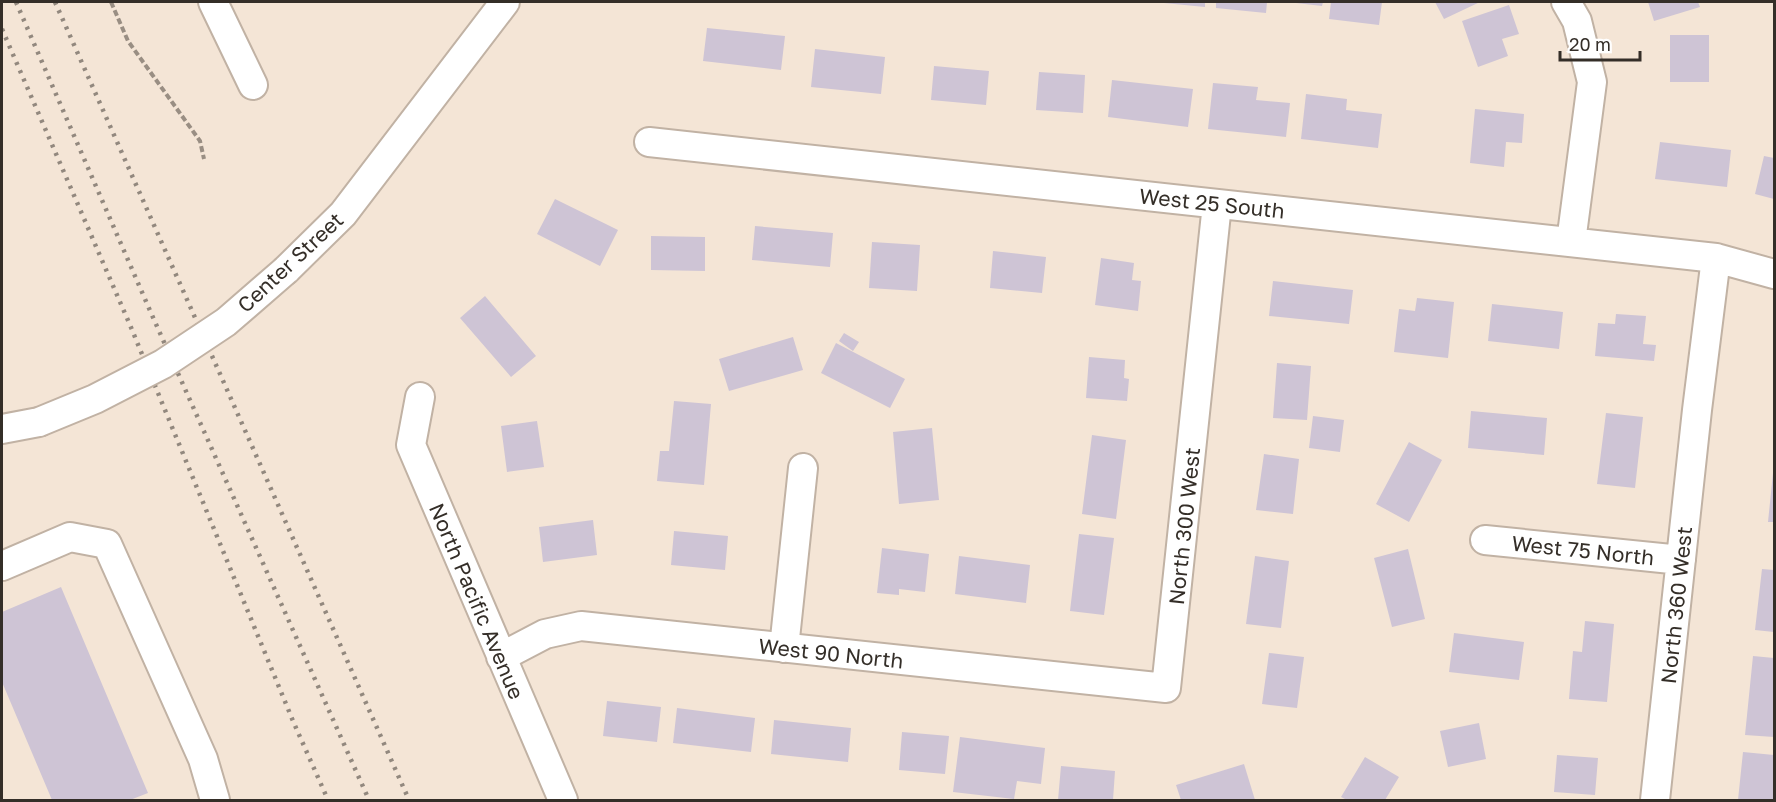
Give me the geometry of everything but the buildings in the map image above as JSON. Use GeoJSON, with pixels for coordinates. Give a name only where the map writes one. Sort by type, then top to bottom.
{"type":"FeatureCollection","features":[{"type":"Feature","properties":{"kind":"street"},"geometry":{"type":"LineString","coordinates":[[213,2],[253,85]]}},
{"type":"Feature","properties":{"kind":"street","name":"Center Street"},"geometry":{"type":"LineString","coordinates":[[2,429],[39,422],[95,399],[163,364],[226,322],[286,270],[343,214],[504,2]]}},
{"type":"Feature","properties":{"kind":"street"},"geometry":{"type":"LineString","coordinates":[[1566,2],[1576,21],[1592,82],[1571,243]]}},
{"type":"Feature","properties":{"kind":"street","name":"West 25 South"},"geometry":{"type":"LineString","coordinates":[[649,142],[1716,258],[1774,274]]}},
{"type":"Feature","properties":{"kind":"street","name":"North 300 West"},"geometry":{"type":"LineString","coordinates":[[1167,688],[1217,204]]}},
{"type":"Feature","properties":{"kind":"street","name":"North 360 West"},"geometry":{"type":"LineString","coordinates":[[1656,801],[1697,410],[1716,258]]}},
{"type":"Feature","properties":{"kind":"street","name":"North Pacific Avenue"},"geometry":{"type":"LineString","coordinates":[[420,397],[411,445],[564,801]]}},
{"type":"Feature","properties":{"kind":"street"},"geometry":{"type":"LineString","coordinates":[[784,648],[803,468]]}},
{"type":"Feature","properties":{"kind":"street"},"geometry":{"type":"LineString","coordinates":[[2,566],[70,537],[107,544],[203,759],[215,801]]}},
{"type":"Feature","properties":{"kind":"street","name":"West 75 North"},"geometry":{"type":"LineString","coordinates":[[1485,540],[1681,560]]}},
{"type":"Feature","properties":{"kind":"street","name":"West 90 North"},"geometry":{"type":"LineString","coordinates":[[501,657],[545,634],[581,626],[1167,688]]}},
{"type":"Feature","properties":{"kind":"path"},"geometry":{"type":"LineString","coordinates":[[111,2],[128,42],[200,141],[204,159]]}},
{"type":"Feature","properties":{"kind":"railway"},"geometry":{"type":"LineString","coordinates":[[16,2],[151,313],[369,800]]}},
{"type":"Feature","properties":{"kind":"railway"},"geometry":{"type":"LineString","coordinates":[[55,2],[409,800]]}},
{"type":"Feature","properties":{"kind":"railway"},"geometry":{"type":"LineString","coordinates":[[2,29],[130,325],[293,721],[328,800]]}}]}
